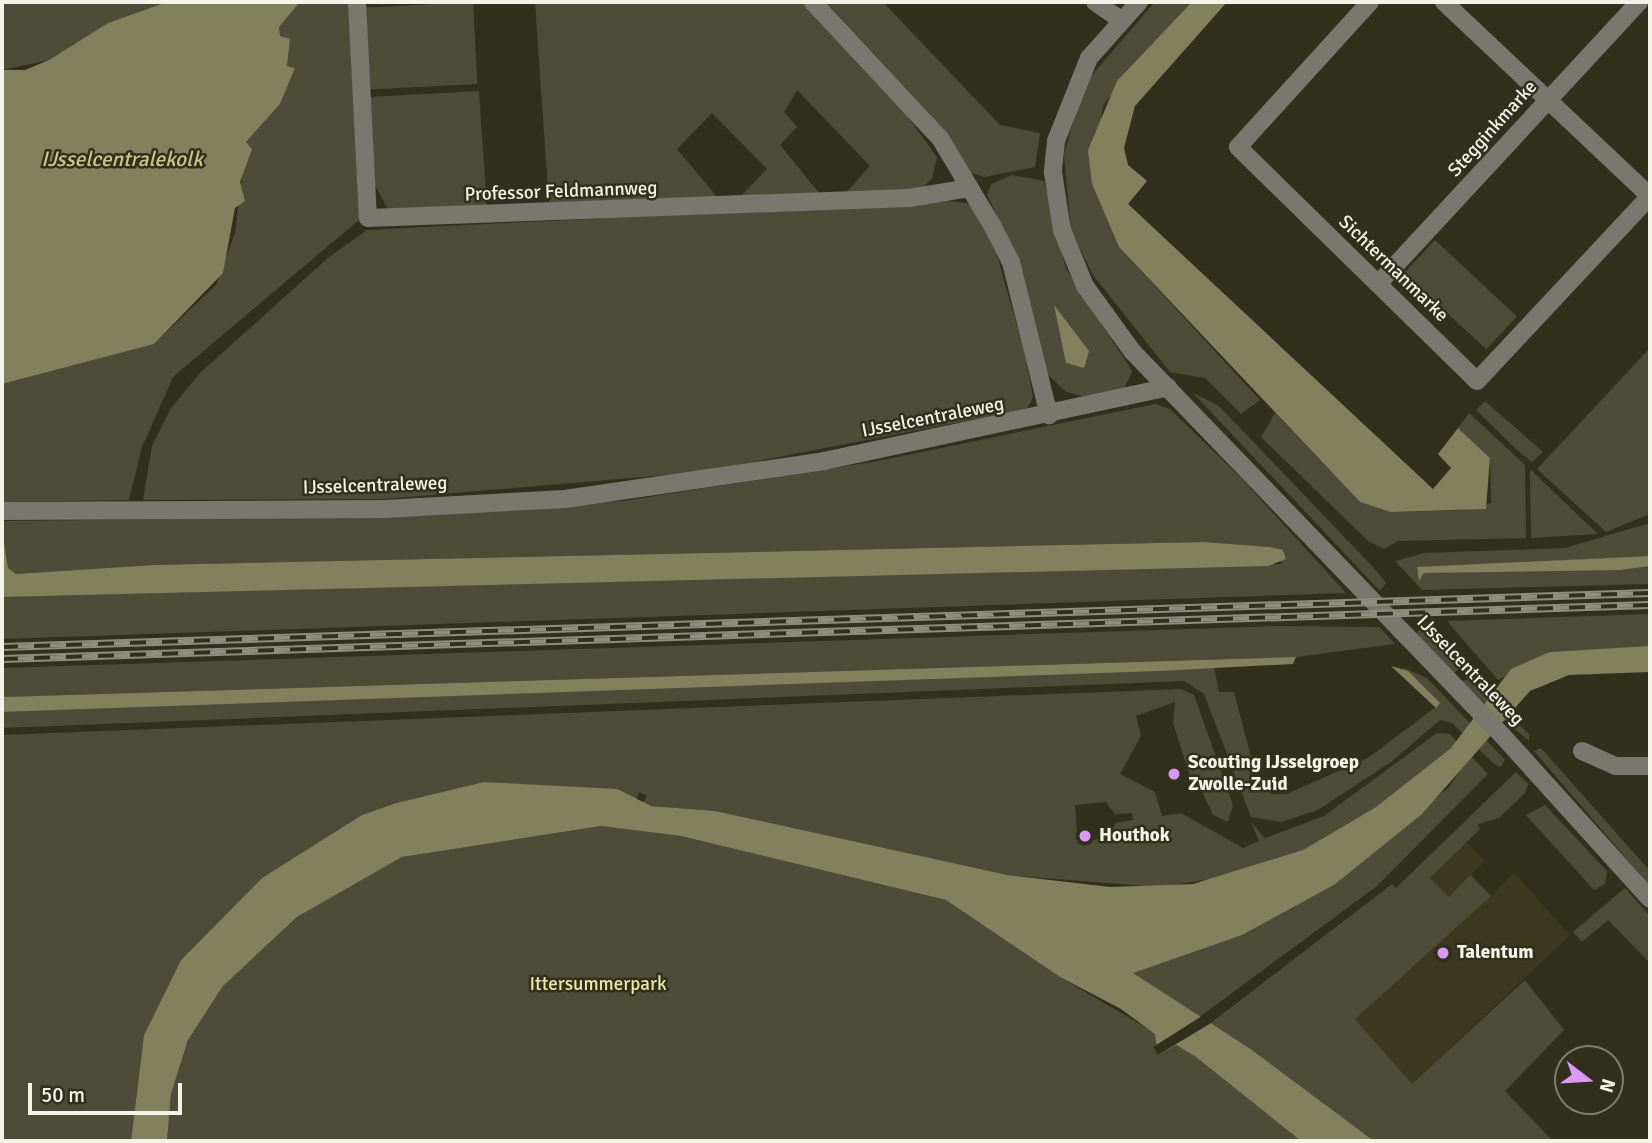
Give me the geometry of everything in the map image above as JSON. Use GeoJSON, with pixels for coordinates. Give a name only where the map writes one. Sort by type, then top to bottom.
{"type":"FeatureCollection","features":[{"type":"Feature","properties":{"kind":"street","name":"Professor Feldmannweg"},"geometry":{"type":"LineString","coordinates":[[357,2],[368,218],[881,199],[971,188]]}},
{"type":"Feature","properties":{"kind":"street"},"geometry":{"type":"LineString","coordinates":[[813,2],[940,138],[971,188],[1011,262],[1049,415]]}},
{"type":"Feature","properties":{"kind":"street"},"geometry":{"type":"LineString","coordinates":[[1095,2],[1122,21]]}},
{"type":"Feature","properties":{"kind":"street"},"geometry":{"type":"LineString","coordinates":[[1139,2],[1089,58],[1065,109],[1053,172],[1062,230],[1085,286],[1168,387]]}},
{"type":"Feature","properties":{"kind":"street","name":"Sichtermanmarke"},"geometry":{"type":"LineString","coordinates":[[1370,2],[1238,148],[1478,381],[1650,196]]}},
{"type":"Feature","properties":{"kind":"street"},"geometry":{"type":"LineString","coordinates":[[1444,2],[1550,98],[1650,196]]}},
{"type":"Feature","properties":{"kind":"street","name":"Stegginkmarke"},"geometry":{"type":"LineString","coordinates":[[1378,284],[1639,2]]}},
{"type":"Feature","properties":{"kind":"street","name":"IJsselcentraleweg"},"geometry":{"type":"LineString","coordinates":[[2,511],[384,509],[565,499],[751,474],[1049,415],[1168,387],[1470,701],[1650,900]]}},
{"type":"Feature","properties":{"kind":"street"},"geometry":{"type":"LineString","coordinates":[[1582,751],[1615,766],[1650,766]]}},
{"type":"Feature","properties":{"kind":"shaded area","name":"Talentum"},"geometry":{"type":"Polygon","coordinates":[[[1465,841],[1485,861],[1471,875],[1491,896],[1514,873],[1570,935],[1412,1084],[1355,1019],[1429,878],[1465,841]]]}},
{"type":"Feature","properties":{"kind":"green space"},"geometry":{"type":"Polygon","coordinates":[[[2,2],[167,2],[108,23],[49,60],[2,70],[2,2]]]}},
{"type":"Feature","properties":{"kind":"green space"},"geometry":{"type":"Polygon","coordinates":[[[298,2],[349,2],[360,219],[173,377],[142,447],[129,500],[2,502],[2,384],[154,344],[216,285],[235,233],[246,142],[280,104],[295,68],[287,66],[289,39],[280,36],[279,27],[298,2]]]}},
{"type":"Feature","properties":{"kind":"green space"},"geometry":{"type":"Polygon","coordinates":[[[473,2],[477,84],[369,90],[365,8],[473,2]]]}},
{"type":"Feature","properties":{"kind":"green space"},"geometry":{"type":"Polygon","coordinates":[[[535,2],[802,2],[903,110],[937,157],[932,179],[918,191],[845,194],[870,166],[797,90],[784,112],[797,127],[780,145],[820,194],[739,198],[767,169],[712,113],[677,149],[718,198],[549,205],[535,2]]]}},
{"type":"Feature","properties":{"kind":"green space"},"geometry":{"type":"Polygon","coordinates":[[[826,2],[883,2],[1000,125],[1040,133],[1035,167],[984,177],[972,173],[929,113],[826,2]]]}},
{"type":"Feature","properties":{"kind":"green space"},"geometry":{"type":"Polygon","coordinates":[[[1155,2],[1192,2],[1103,105],[1092,184],[1119,247],[1260,400],[1241,414],[1205,378],[1170,372],[1093,275],[1071,231],[1064,154],[1085,83],[1155,2]]]}},
{"type":"Feature","properties":{"kind":"green space"},"geometry":{"type":"Polygon","coordinates":[[[479,91],[487,207],[388,209],[373,182],[369,97],[479,91]]]}},
{"type":"Feature","properties":{"kind":"green space"},"geometry":{"type":"Polygon","coordinates":[[[1012,175],[1044,181],[1066,269],[1132,371],[1124,389],[1084,397],[1066,392],[1047,374],[1012,248],[987,195],[991,184],[1012,175]]]}},
{"type":"Feature","properties":{"kind":"green space"},"geometry":{"type":"Polygon","coordinates":[[[948,201],[973,204],[997,255],[1024,351],[1033,397],[1027,409],[701,472],[385,499],[143,500],[152,446],[171,408],[201,372],[329,257],[367,230],[948,201]]]}},
{"type":"Feature","properties":{"kind":"green space"},"geometry":{"type":"Polygon","coordinates":[[[1435,240],[1517,316],[1486,349],[1404,273],[1435,240]]]}},
{"type":"Feature","properties":{"kind":"green space"},"geometry":{"type":"Polygon","coordinates":[[[1650,348],[1650,514],[1606,532],[1537,469],[1650,348]]]}},
{"type":"Feature","properties":{"kind":"green space"},"geometry":{"type":"Polygon","coordinates":[[[1193,393],[1219,406],[1373,567],[1386,583],[1380,591],[1193,393]]]}},
{"type":"Feature","properties":{"kind":"green space"},"geometry":{"type":"Polygon","coordinates":[[[1485,401],[1543,452],[1532,462],[1516,449],[1476,410],[1485,401]]]}},
{"type":"Feature","properties":{"kind":"green space"},"geometry":{"type":"Polygon","coordinates":[[[1155,404],[1170,409],[1242,479],[1346,593],[2,639],[2,597],[1283,564],[1270,547],[1204,542],[153,565],[16,574],[8,568],[2,530],[2,521],[415,516],[623,501],[878,461],[1155,404]]]}},
{"type":"Feature","properties":{"kind":"green space"},"geometry":{"type":"Polygon","coordinates":[[[1275,413],[1360,502],[1392,512],[1467,510],[1491,503],[1490,458],[1458,428],[1469,413],[1525,465],[1526,538],[1398,541],[1384,549],[1368,541],[1261,437],[1275,413]]]}},
{"type":"Feature","properties":{"kind":"green space"},"geometry":{"type":"Polygon","coordinates":[[[1531,470],[1598,534],[1531,538],[1531,470]]]}},
{"type":"Feature","properties":{"kind":"green space"},"geometry":{"type":"Polygon","coordinates":[[[1650,523],[1650,556],[1417,568],[1419,581],[1424,573],[1650,566],[1650,584],[1422,590],[1395,561],[1425,553],[1565,548],[1650,523]]]}},
{"type":"Feature","properties":{"kind":"green space"},"geometry":{"type":"Polygon","coordinates":[[[1650,614],[1650,647],[1550,652],[1498,680],[1447,621],[1650,614]]]}},
{"type":"Feature","properties":{"kind":"green space"},"geometry":{"type":"Polygon","coordinates":[[[1277,626],[1379,627],[1395,644],[1296,657],[2,697],[2,668],[1277,626]]]}},
{"type":"Feature","properties":{"kind":"green space"},"geometry":{"type":"Polygon","coordinates":[[[1423,627],[1459,669],[1452,674],[1416,633],[1423,627]]]}},
{"type":"Feature","properties":{"kind":"green space"},"geometry":{"type":"Polygon","coordinates":[[[1214,667],[1219,692],[1234,692],[1258,784],[1272,794],[1287,794],[1368,758],[1436,707],[1402,667],[1427,678],[1505,760],[1500,767],[1493,763],[1452,723],[1440,720],[1391,762],[1318,810],[1281,822],[1251,817],[1204,694],[1184,681],[2,728],[2,712],[1214,667]]]}},
{"type":"Feature","properties":{"kind":"green space"},"geometry":{"type":"Polygon","coordinates":[[[1470,678],[1529,734],[1529,741],[1461,682],[1470,678]]]}},
{"type":"Feature","properties":{"kind":"green space"},"geometry":{"type":"Polygon","coordinates":[[[1181,689],[1194,695],[1233,805],[1228,822],[1213,815],[1197,781],[1192,782],[1173,723],[1175,702],[1136,716],[1141,736],[1120,774],[1155,792],[1162,816],[1181,813],[1243,848],[1259,841],[1251,822],[1265,838],[1324,816],[1437,733],[1450,734],[1488,774],[1377,886],[1198,1018],[1133,973],[1136,969],[1242,935],[1334,885],[1449,787],[1466,762],[1451,748],[1376,807],[1303,850],[1231,876],[1158,887],[1007,875],[880,852],[715,811],[651,806],[642,803],[647,796],[639,792],[636,801],[617,790],[484,782],[396,803],[362,815],[262,878],[181,960],[144,1035],[131,1141],[2,1141],[2,735],[1181,689]],[[1106,802],[1075,805],[1078,844],[1109,836],[1116,823],[1133,820],[1132,813],[1115,814],[1106,802]]]}},
{"type":"Feature","properties":{"kind":"green space"},"geometry":{"type":"Polygon","coordinates":[[[1541,748],[1650,871],[1650,886],[1534,751],[1541,748]]]}},
{"type":"Feature","properties":{"kind":"green space"},"geometry":{"type":"Polygon","coordinates":[[[1516,772],[1528,784],[1525,793],[1499,818],[1478,824],[1480,829],[1430,878],[1449,897],[1470,875],[1491,896],[1355,1019],[1412,1084],[1525,980],[1564,1030],[1505,1091],[1553,1141],[1374,1141],[1252,1050],[1208,1025],[1392,884],[1396,888],[1516,772]]]}},
{"type":"Feature","properties":{"kind":"green space"},"geometry":{"type":"Polygon","coordinates":[[[1545,805],[1607,871],[1605,884],[1594,890],[1526,815],[1545,805]]]}},
{"type":"Feature","properties":{"kind":"green space","name":"Ittersummerpark"},"geometry":{"type":"Polygon","coordinates":[[[601,826],[681,836],[946,900],[1060,977],[1196,1057],[1301,1141],[167,1141],[171,1094],[188,1040],[223,986],[297,917],[402,857],[601,826]]]}},
{"type":"Feature","properties":{"kind":"green space"},"geometry":{"type":"Polygon","coordinates":[[[1625,888],[1650,916],[1650,963],[1608,920],[1582,942],[1573,932],[1625,888]]]}},
{"type":"Feature","properties":{"kind":"water","name":"IJsselcentralekolk"},"geometry":{"type":"Polygon","coordinates":[[[167,2],[299,3],[279,27],[280,36],[290,39],[287,66],[295,68],[280,104],[246,142],[252,149],[240,182],[245,201],[235,208],[223,273],[154,344],[2,384],[2,70],[25,70],[49,60],[108,23],[167,2]]]}},
{"type":"Feature","properties":{"kind":"water"},"geometry":{"type":"Polygon","coordinates":[[[1192,2],[1227,2],[1135,106],[1124,148],[1128,165],[1147,181],[1128,204],[1433,489],[1451,468],[1438,454],[1458,428],[1490,458],[1486,509],[1391,512],[1360,502],[1119,247],[1092,184],[1088,150],[1117,81],[1192,2]]]}},
{"type":"Feature","properties":{"kind":"water"},"geometry":{"type":"Polygon","coordinates":[[[1054,305],[1089,351],[1084,368],[1066,363],[1054,305]]]}},
{"type":"Feature","properties":{"kind":"water"},"geometry":{"type":"Polygon","coordinates":[[[2,530],[8,568],[16,574],[153,565],[1204,542],[1270,547],[1283,550],[1286,559],[1268,566],[2,597],[2,530]]]}},
{"type":"Feature","properties":{"kind":"water"},"geometry":{"type":"Polygon","coordinates":[[[1650,556],[1650,566],[1619,570],[1424,573],[1419,581],[1417,567],[1650,556]]]}},
{"type":"Feature","properties":{"kind":"water"},"geometry":{"type":"Polygon","coordinates":[[[1650,646],[1650,672],[1569,675],[1530,691],[1422,814],[1334,885],[1242,935],[1133,973],[1252,1050],[1374,1141],[1301,1141],[1196,1057],[1176,1045],[1158,1055],[1155,1034],[1121,1009],[1060,977],[946,900],[681,836],[601,826],[402,857],[297,917],[223,986],[188,1040],[171,1094],[167,1141],[131,1141],[144,1035],[181,960],[262,878],[362,815],[396,803],[484,782],[617,789],[651,806],[715,811],[1007,875],[1110,887],[1193,884],[1303,850],[1376,807],[1451,748],[1511,669],[1550,652],[1650,646]]]}},
{"type":"Feature","properties":{"kind":"water"},"geometry":{"type":"Polygon","coordinates":[[[1296,657],[1293,664],[1158,671],[2,712],[2,697],[1296,657]]]}},
{"type":"Feature","properties":{"kind":"water"},"geometry":{"type":"Polygon","coordinates":[[[1391,666],[1408,671],[1440,703],[1436,708],[1391,666]]]}},
{"type":"Feature","properties":{"kind":"pier"},"geometry":{"type":"Polygon","coordinates":[[[1202,1016],[1211,1023],[1158,1055],[1153,1047],[1202,1016]]]}},
{"type":"Feature","properties":{"kind":"railway"},"geometry":{"type":"LineString","coordinates":[[2,647],[1650,593]]}},
{"type":"Feature","properties":{"kind":"railway"},"geometry":{"type":"LineString","coordinates":[[2,659],[1650,605]]}},
{"type":"Feature","properties":{"kind":"place","name":"Scouting IJsselgroep Zwolle-Zuid"},"geometry":{"type":"Point","coordinates":[1174,774]}},
{"type":"Feature","properties":{"kind":"place","name":"Houthok"},"geometry":{"type":"Point","coordinates":[1085,836]}},
{"type":"Feature","properties":{"kind":"place","name":"Talentum"},"geometry":{"type":"Point","coordinates":[1443,953]}}]}
